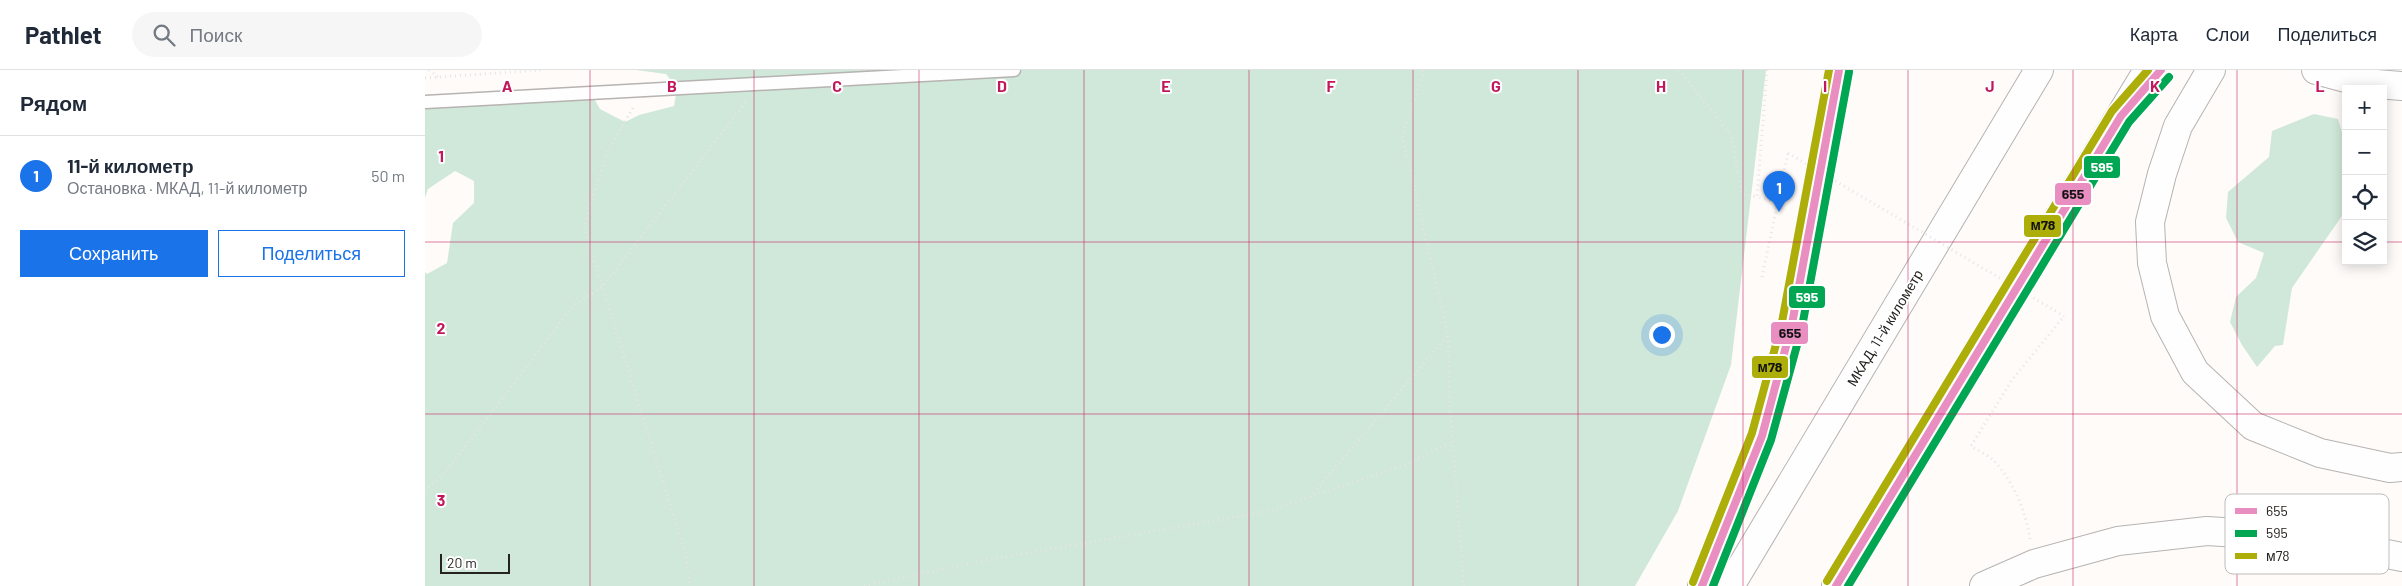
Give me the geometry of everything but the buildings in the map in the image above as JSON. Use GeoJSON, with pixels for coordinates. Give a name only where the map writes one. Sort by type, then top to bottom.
{"type":"FeatureCollection","features":[{"type":"Feature","properties":{"kind":"main road"},"geometry":{"type":"LineString","coordinates":[[1702,586],[1762,436],[1792,324],[1839,70]]}},
{"type":"Feature","properties":{"kind":"main road","name":"МКАД, 11-й километр"},"geometry":{"type":"LineString","coordinates":[[1730,586],[2039,70]]}},
{"type":"Feature","properties":{"kind":"main road"},"geometry":{"type":"LineString","coordinates":[[1836,586],[2148,70]]}},
{"type":"Feature","properties":{"kind":"main road"},"geometry":{"type":"LineString","coordinates":[[2121,116],[2161,70]]}},
{"type":"Feature","properties":{"kind":"main road"},"geometry":{"type":"LineString","coordinates":[[2211,70],[2178,126],[2150,222],[2152,263],[2165,316],[2195,372],[2253,426],[2320,453],[2390,468],[2402,467]]}},
{"type":"Feature","properties":{"kind":"main road"},"geometry":{"type":"LineString","coordinates":[[2316,70],[2365,83],[2402,86]]}},
{"type":"Feature","properties":{"kind":"main road"},"geometry":{"type":"LineString","coordinates":[[1984,586],[2033,564],[2118,541],[2207,531],[2225,532]]}},
{"type":"Feature","properties":{"kind":"main road"},"geometry":{"type":"LineString","coordinates":[[2389,554],[2402,557]]}},
{"type":"Feature","properties":{"kind":"lane"},"geometry":{"type":"LineString","coordinates":[[425,102],[1014,70]]}},
{"type":"Feature","properties":{"kind":"lane"},"geometry":{"type":"LineString","coordinates":[[1823,70],[1834,98]]}},
{"type":"Feature","properties":{"kind":"path"},"geometry":{"type":"LineString","coordinates":[[429,70],[438,77]]}},
{"type":"Feature","properties":{"kind":"path"},"geometry":{"type":"LineString","coordinates":[[425,78],[541,70]]}},
{"type":"Feature","properties":{"kind":"path"},"geometry":{"type":"LineString","coordinates":[[1421,70],[1423,74],[1402,135],[1448,335],[1450,409],[1464,586]]}},
{"type":"Feature","properties":{"kind":"path"},"geometry":{"type":"LineString","coordinates":[[1679,70],[1731,135],[1742,194],[1777,202]]}},
{"type":"Feature","properties":{"kind":"path"},"geometry":{"type":"LineString","coordinates":[[1757,197],[1767,70]]}},
{"type":"Feature","properties":{"kind":"path"},"geometry":{"type":"LineString","coordinates":[[425,491],[449,469],[575,305],[602,287],[760,84]]}},
{"type":"Feature","properties":{"kind":"path"},"geometry":{"type":"LineString","coordinates":[[644,90],[608,150],[584,228],[686,556],[690,586]]}},
{"type":"Feature","properties":{"kind":"path"},"geometry":{"type":"LineString","coordinates":[[1762,277],[1788,153],[2064,316],[2012,380],[1971,446],[1993,460],[2014,490],[2027,518]]}},
{"type":"Feature","properties":{"kind":"path"},"geometry":{"type":"LineString","coordinates":[[1310,497],[1448,335]]}},
{"type":"Feature","properties":{"kind":"path"},"geometry":{"type":"LineString","coordinates":[[864,586],[977,562],[1269,511],[1407,464],[1454,441]]}},
{"type":"Feature","properties":{"kind":"green space"},"geometry":{"type":"Polygon","coordinates":[[[636,70],[1766,70],[1731,365],[1678,511],[1635,586],[425,586],[425,272],[427,274],[447,263],[453,223],[474,203],[474,181],[455,171],[428,189],[425,198],[425,102],[591,93],[600,109],[625,122],[639,115],[674,106],[677,88],[666,74],[636,70]]]}},
{"type":"Feature","properties":{"kind":"green space"},"geometry":{"type":"Polygon","coordinates":[[[2314,114],[2338,119],[2342,132],[2342,216],[2292,288],[2283,345],[2275,346],[2257,367],[2242,345],[2230,322],[2236,297],[2256,278],[2264,253],[2238,242],[2226,218],[2228,192],[2269,157],[2272,131],[2314,114]]]}},
{"type":"Feature","properties":{"kind":"transit line","name":"м78"},"geometry":{"type":"LineString","coordinates":[[1693,582],[1752,433],[1782,322],[1829,70]]}},
{"type":"Feature","properties":{"kind":"transit line","name":"655"},"geometry":{"type":"LineString","coordinates":[[1702,586],[1762,436],[1792,324],[1839,70]]}},
{"type":"Feature","properties":{"kind":"transit line","name":"м78"},"geometry":{"type":"LineString","coordinates":[[1827,581],[2112,111],[2148,70]]}},
{"type":"Feature","properties":{"kind":"transit line","name":"655"},"geometry":{"type":"LineString","coordinates":[[1836,586],[2121,116],[2161,70]]}},
{"type":"Feature","properties":{"kind":"transit line","name":"595"},"geometry":{"type":"LineString","coordinates":[[1713,586],[1771,440],[1802,327],[1849,72]]}},
{"type":"Feature","properties":{"kind":"transit line","name":"595"},"geometry":{"type":"LineString","coordinates":[[1848,586],[2129,122],[2169,77]]}},
{"type":"Feature","properties":{"kind":"place","name":"11-й километр"},"geometry":{"type":"Point","coordinates":[1779,212]}}]}
